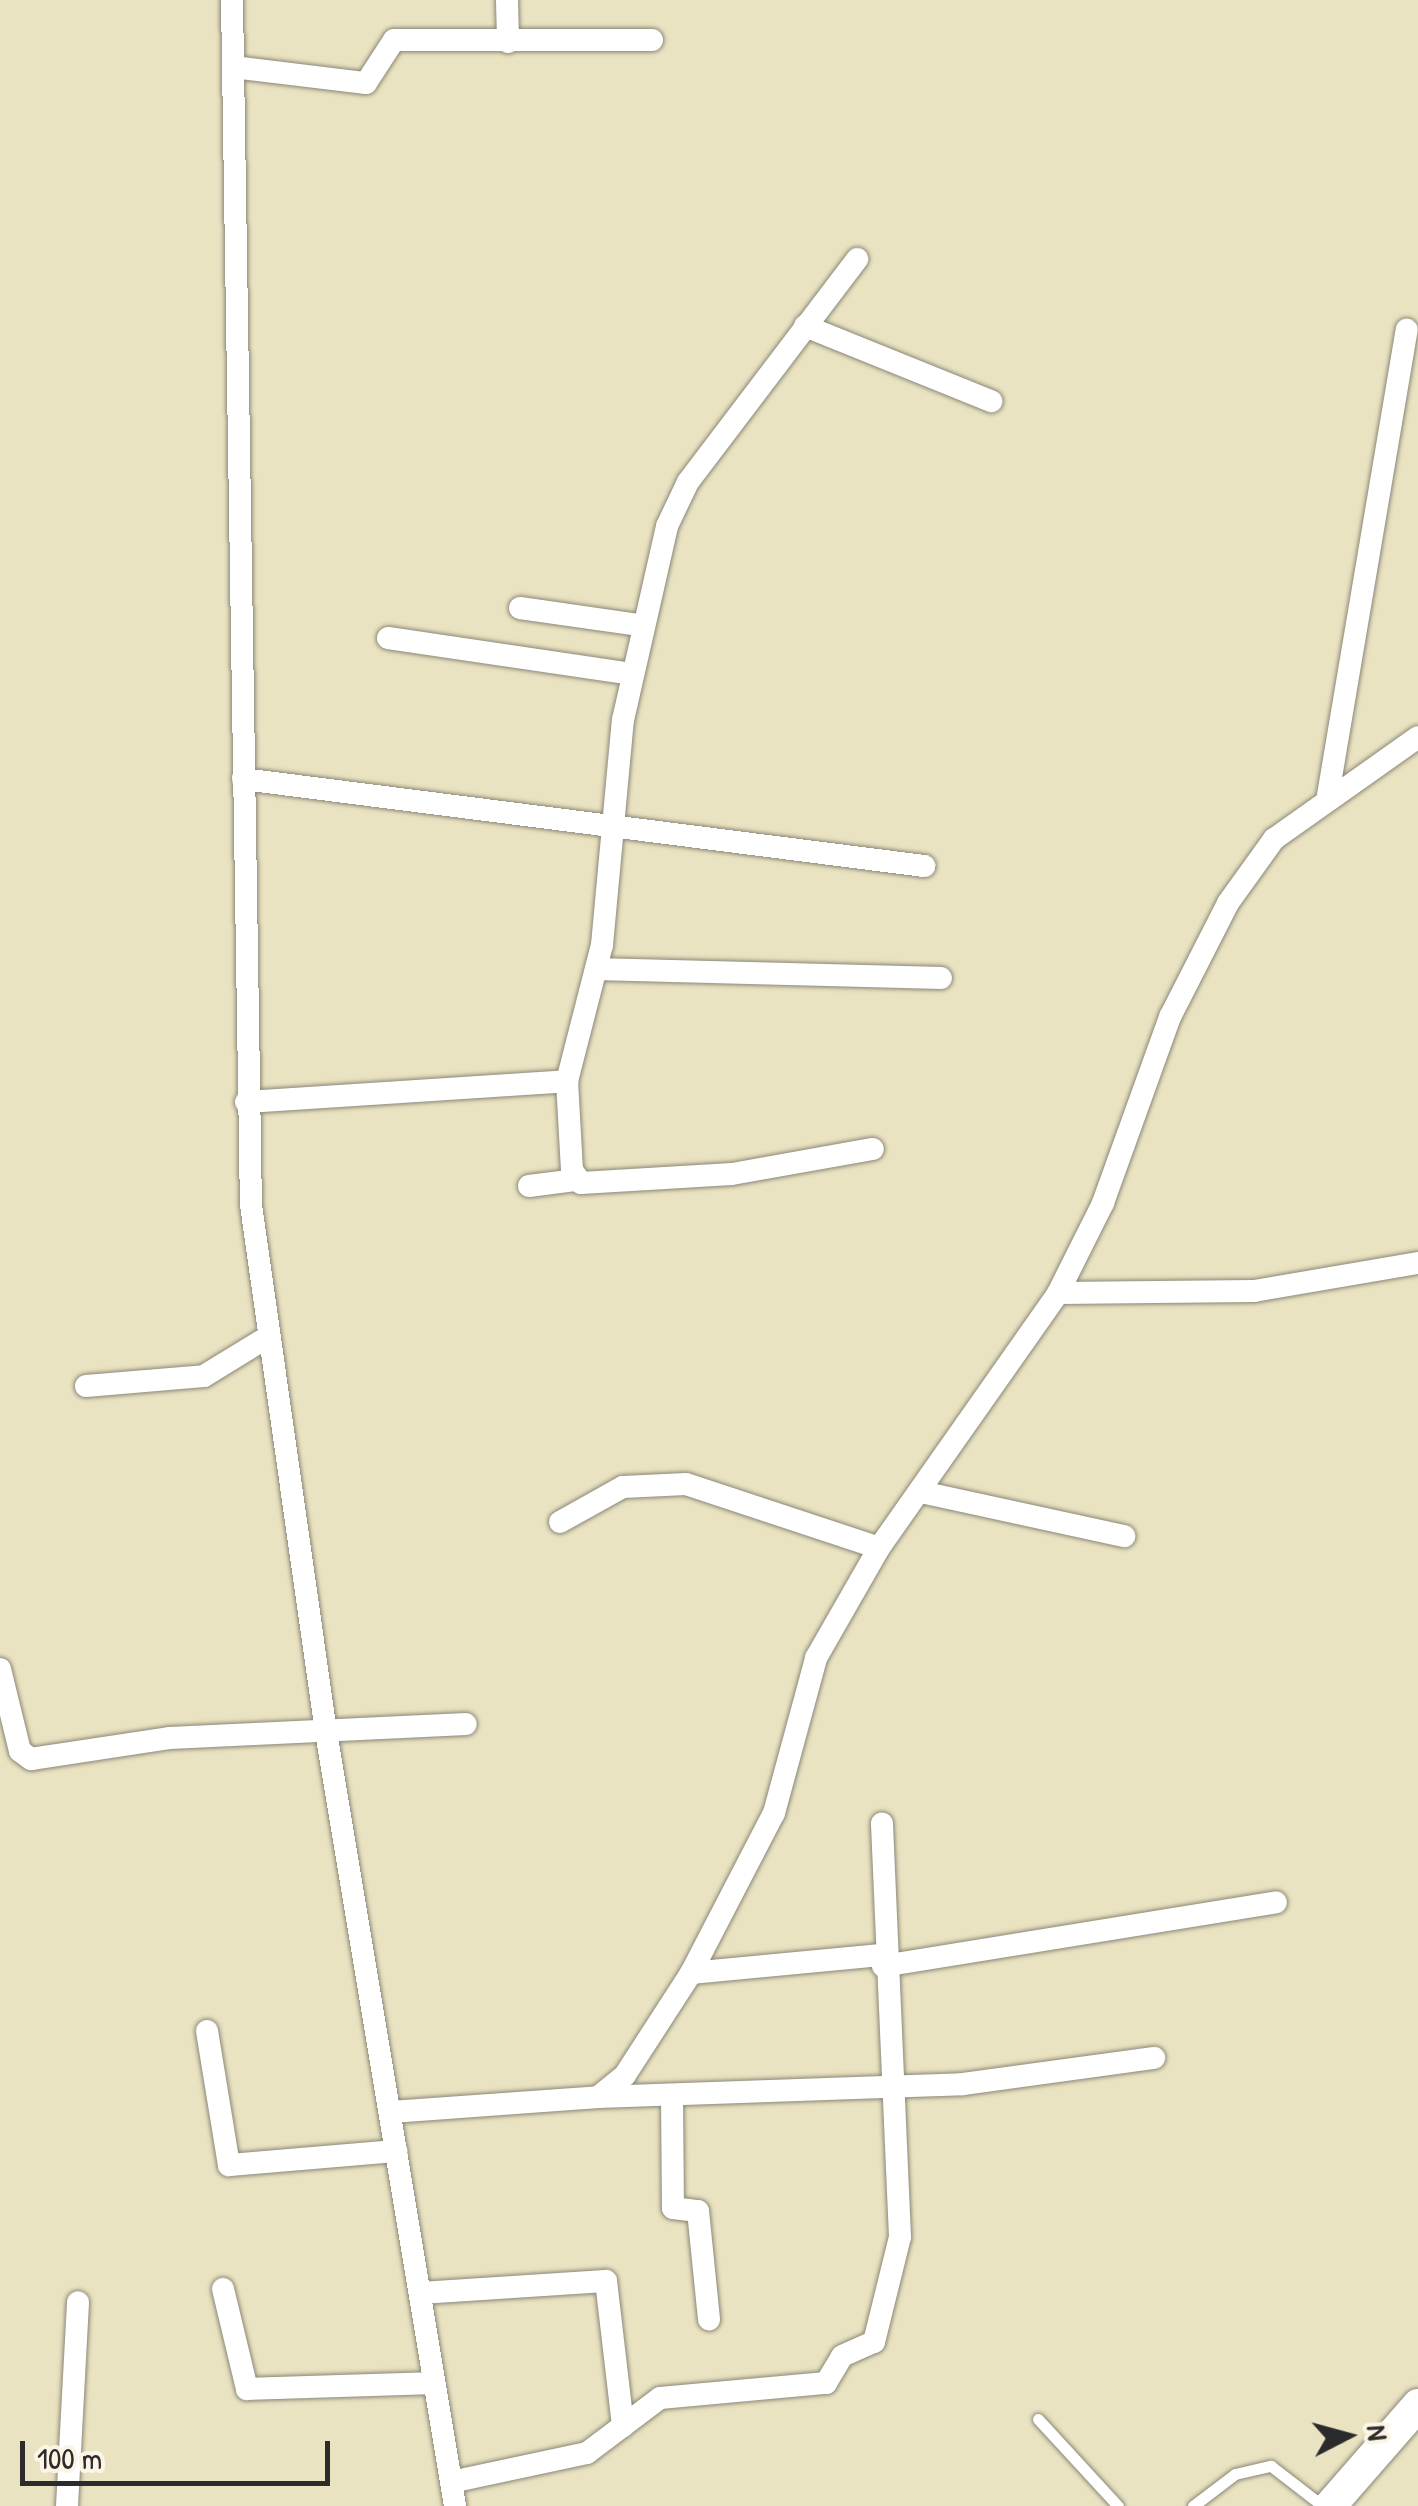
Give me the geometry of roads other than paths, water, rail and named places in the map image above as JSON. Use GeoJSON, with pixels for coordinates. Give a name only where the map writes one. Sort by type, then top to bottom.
{"type":"FeatureCollection","features":[{"type":"Feature","properties":{"kind":"main road"},"geometry":{"type":"LineString","coordinates":[[1326,2506],[1418,2405]]}},
{"type":"Feature","properties":{"kind":"street"},"geometry":{"type":"LineString","coordinates":[[232,0],[246,1102],[266,1338],[326,1732],[455,2506]]}},
{"type":"Feature","properties":{"kind":"street"},"geometry":{"type":"LineString","coordinates":[[507,0],[508,42]]}},
{"type":"Feature","properties":{"kind":"street"},"geometry":{"type":"LineString","coordinates":[[233,67],[366,83],[394,40],[652,40]]}},
{"type":"Feature","properties":{"kind":"street"},"geometry":{"type":"LineString","coordinates":[[575,1180],[567,1081],[596,970],[640,625],[688,482],[858,259]]}},
{"type":"Feature","properties":{"kind":"street"},"geometry":{"type":"LineString","coordinates":[[805,326],[991,401]]}},
{"type":"Feature","properties":{"kind":"street"},"geometry":{"type":"LineString","coordinates":[[1328,795],[1407,330]]}},
{"type":"Feature","properties":{"kind":"street"},"geometry":{"type":"LineString","coordinates":[[520,608],[640,625]]}},
{"type":"Feature","properties":{"kind":"street"},"geometry":{"type":"LineString","coordinates":[[388,638],[631,674]]}},
{"type":"Feature","properties":{"kind":"street"},"geometry":{"type":"LineString","coordinates":[[598,2097],[625,2075],[691,1973],[774,1813],[816,1658],[879,1548],[926,1493],[1058,1293],[1228,903],[1274,839],[1328,795],[1418,738]]}},
{"type":"Feature","properties":{"kind":"street"},"geometry":{"type":"LineString","coordinates":[[242,779],[924,866]]}},
{"type":"Feature","properties":{"kind":"street"},"geometry":{"type":"LineString","coordinates":[[596,970],[942,978]]}},
{"type":"Feature","properties":{"kind":"street"},"geometry":{"type":"LineString","coordinates":[[246,1102],[567,1081]]}},
{"type":"Feature","properties":{"kind":"street"},"geometry":{"type":"LineString","coordinates":[[529,1186],[575,1180],[732,1174],[873,1149]]}},
{"type":"Feature","properties":{"kind":"street"},"geometry":{"type":"LineString","coordinates":[[1058,1293],[1254,1291],[1418,1263]]}},
{"type":"Feature","properties":{"kind":"street"},"geometry":{"type":"LineString","coordinates":[[86,1386],[204,1376],[266,1338]]}},
{"type":"Feature","properties":{"kind":"street"},"geometry":{"type":"LineString","coordinates":[[560,1522],[623,1488],[686,1484],[879,1548]]}},
{"type":"Feature","properties":{"kind":"street"},"geometry":{"type":"LineString","coordinates":[[926,1493],[1124,1536]]}},
{"type":"Feature","properties":{"kind":"street"},"geometry":{"type":"LineString","coordinates":[[0,1669],[20,1751],[31,1759],[170,1738],[466,1724]]}},
{"type":"Feature","properties":{"kind":"street"},"geometry":{"type":"LineString","coordinates":[[452,2482],[587,2452],[660,2398],[826,2383],[842,2356],[870,2348],[897,2277],[900,2237],[883,1961],[882,1823]]}},
{"type":"Feature","properties":{"kind":"street"},"geometry":{"type":"LineString","coordinates":[[691,1973],[883,1961],[1276,1902]]}},
{"type":"Feature","properties":{"kind":"street"},"geometry":{"type":"LineString","coordinates":[[207,2030],[229,2165],[396,2151]]}},
{"type":"Feature","properties":{"kind":"street"},"geometry":{"type":"LineString","coordinates":[[391,2112],[598,2097],[889,2088],[1154,2058]]}},
{"type":"Feature","properties":{"kind":"street"},"geometry":{"type":"LineString","coordinates":[[672,2097],[673,2208],[698,2211],[710,2319]]}},
{"type":"Feature","properties":{"kind":"street"},"geometry":{"type":"LineString","coordinates":[[420,2293],[606,2280],[622,2426]]}},
{"type":"Feature","properties":{"kind":"street"},"geometry":{"type":"LineString","coordinates":[[223,2289],[248,2389],[434,2383]]}},
{"type":"Feature","properties":{"kind":"street"},"geometry":{"type":"LineString","coordinates":[[67,2506],[78,2302]]}},
{"type":"Feature","properties":{"kind":"lane"},"geometry":{"type":"LineString","coordinates":[[1038,2419],[1118,2506]]}},
{"type":"Feature","properties":{"kind":"lane"},"geometry":{"type":"LineString","coordinates":[[1193,2506],[1235,2474],[1271,2466],[1326,2506]]}}]}
